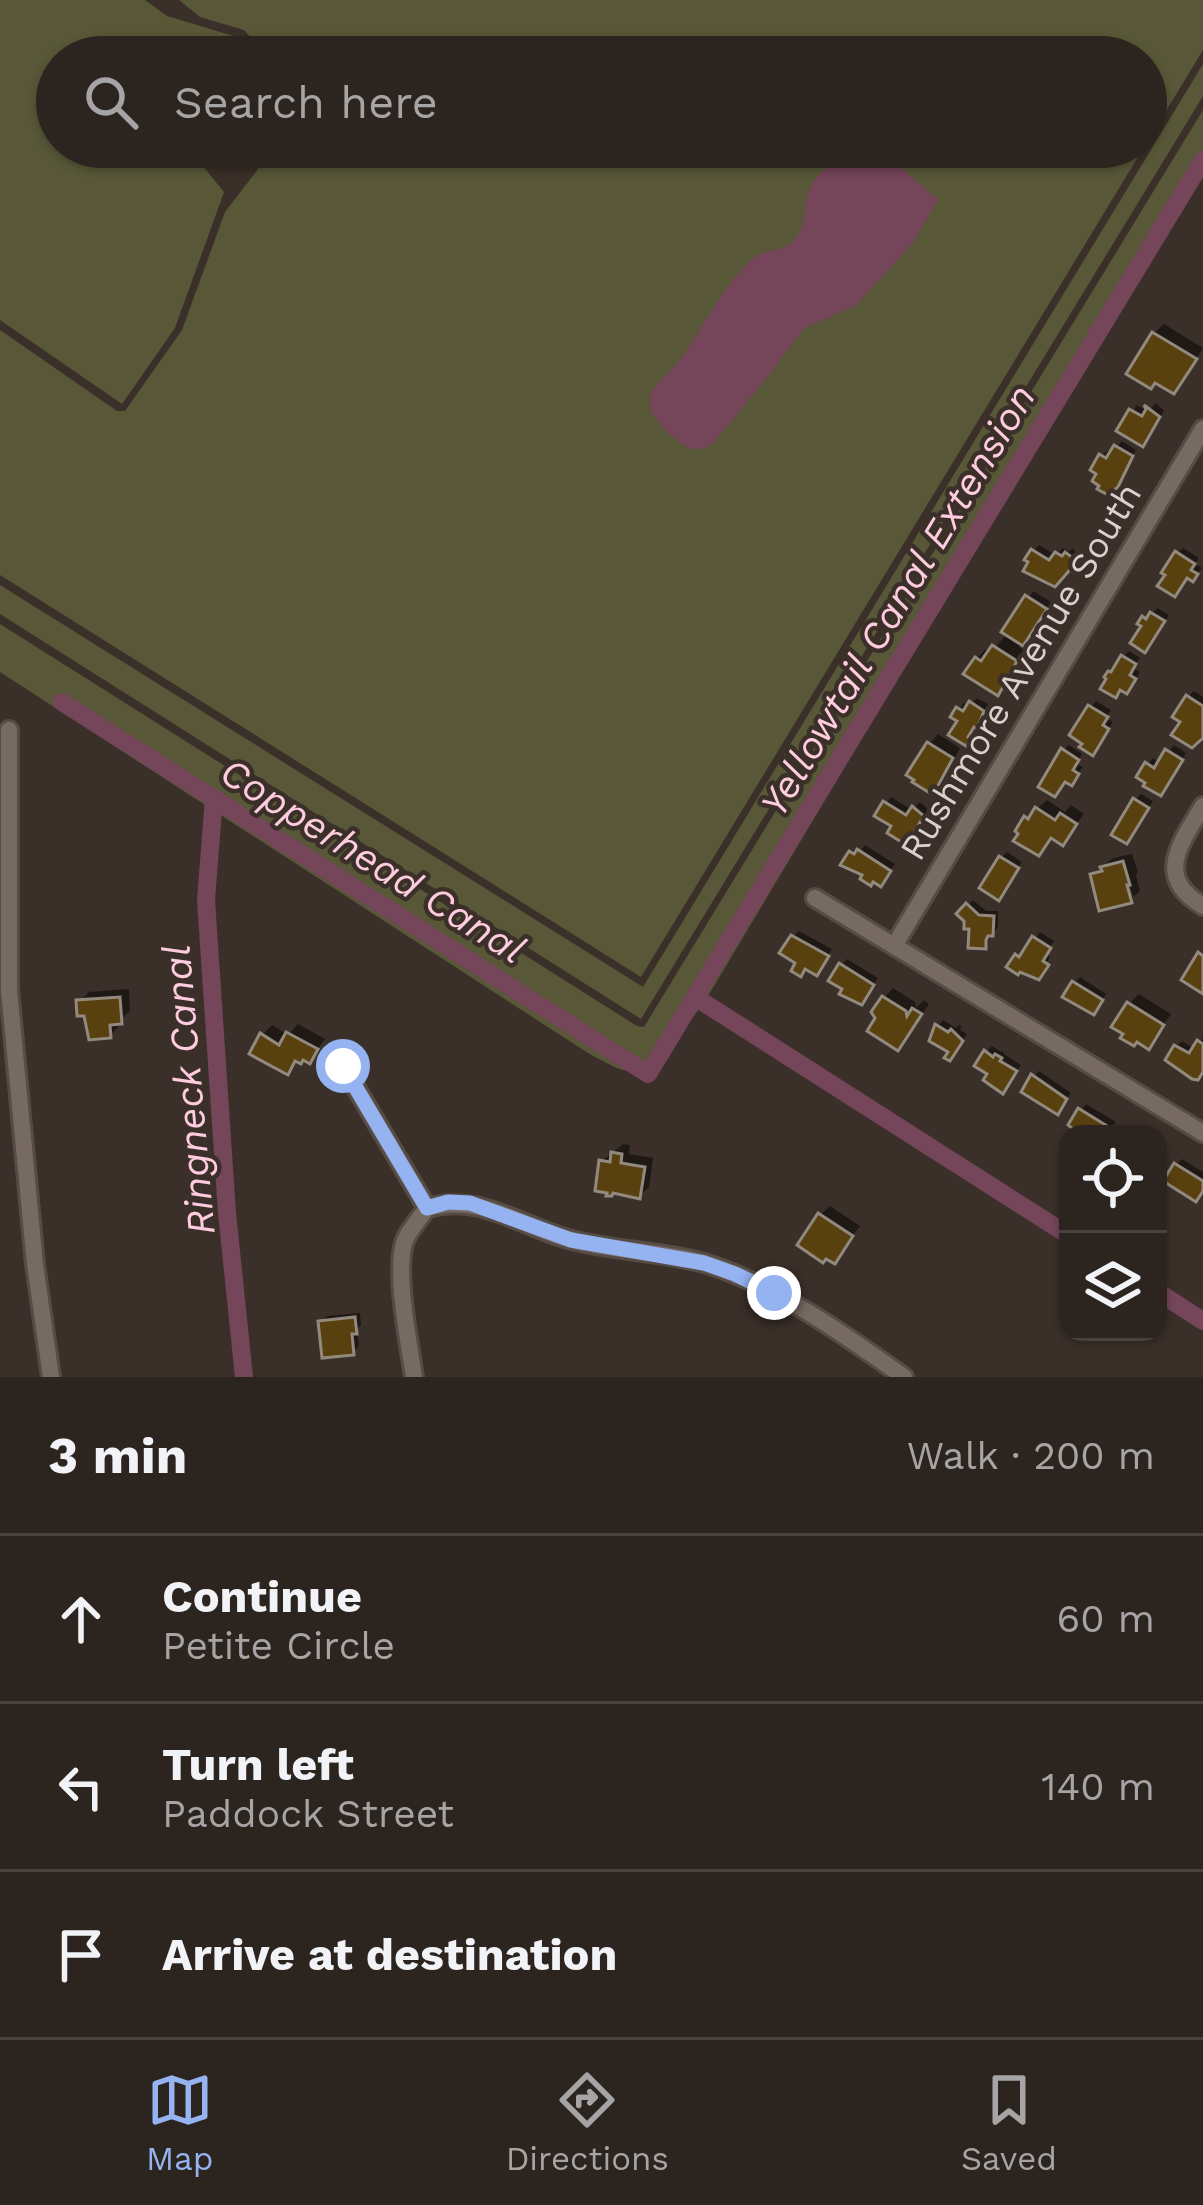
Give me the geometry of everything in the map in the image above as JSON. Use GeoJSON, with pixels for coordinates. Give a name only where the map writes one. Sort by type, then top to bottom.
{"type":"FeatureCollection","features":[{"type":"Feature","properties":{"kind":"street","name":"Rushmore Avenue South"},"geometry":{"type":"LineString","coordinates":[[894,946],[1203,429]]}},
{"type":"Feature","properties":{"kind":"street"},"geometry":{"type":"LineString","coordinates":[[8,730],[4,853],[9,990],[35,1264],[51,1377]]}},
{"type":"Feature","properties":{"kind":"street"},"geometry":{"type":"LineString","coordinates":[[1203,806],[1173,865],[1177,884],[1203,906]]}},
{"type":"Feature","properties":{"kind":"street"},"geometry":{"type":"LineString","coordinates":[[815,898],[1203,1132]]}},
{"type":"Feature","properties":{"kind":"street"},"geometry":{"type":"LineString","coordinates":[[343,1066],[427,1208]]}},
{"type":"Feature","properties":{"kind":"street"},"geometry":{"type":"LineString","coordinates":[[414,1377],[402,1254],[406,1237],[427,1208],[448,1202],[470,1203],[571,1240],[683,1258],[735,1274],[774,1293],[904,1377]]}},
{"type":"Feature","properties":{"kind":"shaded area"},"geometry":{"type":"Polygon","coordinates":[[[0,0],[145,0],[167,16],[233,36],[36,36],[36,168],[204,168],[224,192],[175,328],[122,404],[0,320],[0,0]]]}},
{"type":"Feature","properties":{"kind":"shaded area"},"geometry":{"type":"Polygon","coordinates":[[[179,0],[1203,0],[1203,50],[1167,109],[1167,36],[249,36],[244,30],[200,17],[179,0]]]}},
{"type":"Feature","properties":{"kind":"shaded area"},"geometry":{"type":"Polygon","coordinates":[[[1203,64],[1203,96],[1167,155],[1167,123],[1203,64]]]}},
{"type":"Feature","properties":{"kind":"shaded area"},"geometry":{"type":"Polygon","coordinates":[[[1203,110],[1203,167],[705,1001],[658,1064],[629,1071],[588,1053],[0,672],[0,624],[644,1027],[1203,110]]]}},
{"type":"Feature","properties":{"kind":"shaded area"},"geometry":{"type":"Polygon","coordinates":[[[259,168],[1131,168],[641,977],[0,575],[0,330],[117,411],[125,411],[182,330],[225,212],[259,168]]]}},
{"type":"Feature","properties":{"kind":"shaded area"},"geometry":{"type":"Polygon","coordinates":[[[828,168],[902,168],[938,199],[913,243],[856,305],[803,329],[712,445],[699,449],[682,444],[654,416],[652,392],[739,273],[754,258],[795,239],[809,190],[828,168]]]}},
{"type":"Feature","properties":{"kind":"shaded area"},"geometry":{"type":"Polygon","coordinates":[[[1140,168],[1159,168],[641,1019],[0,614],[0,585],[643,987],[1140,168]]]}},
{"type":"Feature","properties":{"kind":"building"},"geometry":{"type":"Polygon","coordinates":[[[1152,332],[1197,359],[1174,394],[1155,383],[1151,389],[1126,374],[1152,332]]]}},
{"type":"Feature","properties":{"kind":"building"},"geometry":{"type":"Polygon","coordinates":[[[1144,405],[1160,417],[1143,447],[1116,431],[1129,409],[1142,416],[1144,405]]]}},
{"type":"Feature","properties":{"kind":"building"},"geometry":{"type":"Polygon","coordinates":[[[1114,445],[1133,456],[1118,487],[1108,495],[1097,489],[1092,481],[1096,474],[1090,470],[1099,454],[1106,458],[1114,445]]]}},
{"type":"Feature","properties":{"kind":"building"},"geometry":{"type":"Polygon","coordinates":[[[1031,549],[1049,560],[1055,552],[1062,556],[1065,552],[1075,564],[1055,587],[1023,571],[1031,549]]]}},
{"type":"Feature","properties":{"kind":"building"},"geometry":{"type":"Polygon","coordinates":[[[1175,551],[1195,564],[1191,570],[1198,574],[1193,582],[1187,578],[1175,597],[1157,586],[1175,551]]]}},
{"type":"Feature","properties":{"kind":"building"},"geometry":{"type":"Polygon","coordinates":[[[1025,595],[1047,609],[1023,646],[1001,632],[1025,595]]]}},
{"type":"Feature","properties":{"kind":"building"},"geometry":{"type":"Polygon","coordinates":[[[1150,612],[1165,621],[1145,653],[1130,643],[1142,616],[1146,619],[1150,612]]]}},
{"type":"Feature","properties":{"kind":"building"},"geometry":{"type":"Polygon","coordinates":[[[992,645],[1017,661],[998,696],[963,674],[992,645]]]}},
{"type":"Feature","properties":{"kind":"building"},"geometry":{"type":"Polygon","coordinates":[[[1121,655],[1136,664],[1130,675],[1136,679],[1127,694],[1120,690],[1116,698],[1100,689],[1121,655]]]}},
{"type":"Feature","properties":{"kind":"building"},"geometry":{"type":"Polygon","coordinates":[[[1186,695],[1203,706],[1203,738],[1192,748],[1171,735],[1180,722],[1172,717],[1186,695]]]}},
{"type":"Feature","properties":{"kind":"building"},"geometry":{"type":"Polygon","coordinates":[[[969,701],[984,711],[966,746],[948,735],[957,721],[950,717],[956,707],[963,711],[969,701]]]}},
{"type":"Feature","properties":{"kind":"building"},"geometry":{"type":"Polygon","coordinates":[[[1088,705],[1108,717],[1103,725],[1109,729],[1093,756],[1069,735],[1088,705]]]}},
{"type":"Feature","properties":{"kind":"building"},"geometry":{"type":"Polygon","coordinates":[[[927,742],[953,758],[933,795],[906,775],[927,742]]]}},
{"type":"Feature","properties":{"kind":"building"},"geometry":{"type":"Polygon","coordinates":[[[1061,748],[1079,760],[1073,770],[1079,774],[1072,786],[1065,782],[1055,797],[1038,787],[1061,748]]]}},
{"type":"Feature","properties":{"kind":"building"},"geometry":{"type":"Polygon","coordinates":[[[1165,749],[1183,760],[1161,796],[1136,777],[1145,762],[1154,768],[1165,749]]]}},
{"type":"Feature","properties":{"kind":"building"},"geometry":{"type":"Polygon","coordinates":[[[1133,798],[1149,808],[1127,844],[1111,835],[1133,798]]]}},
{"type":"Feature","properties":{"kind":"building"},"geometry":{"type":"Polygon","coordinates":[[[883,801],[906,815],[912,806],[924,816],[906,845],[887,833],[891,826],[874,816],[883,801]]]}},
{"type":"Feature","properties":{"kind":"building"},"geometry":{"type":"Polygon","coordinates":[[[1035,807],[1055,820],[1060,813],[1077,824],[1063,846],[1051,838],[1039,856],[1013,841],[1024,816],[1028,819],[1035,807]]]}},
{"type":"Feature","properties":{"kind":"building"},"geometry":{"type":"Polygon","coordinates":[[[857,849],[891,871],[881,887],[873,882],[871,886],[860,879],[862,875],[840,865],[849,851],[854,854],[857,849]]]}},
{"type":"Feature","properties":{"kind":"building"},"geometry":{"type":"Polygon","coordinates":[[[999,856],[1019,868],[999,901],[979,888],[999,856]]]}},
{"type":"Feature","properties":{"kind":"building"},"geometry":{"type":"Polygon","coordinates":[[[1123,861],[1132,903],[1099,911],[1090,874],[1123,861]]]}},
{"type":"Feature","properties":{"kind":"building"},"geometry":{"type":"Polygon","coordinates":[[[966,903],[979,915],[994,916],[993,936],[988,936],[986,949],[968,948],[969,929],[964,929],[964,921],[956,914],[966,903]]]}},
{"type":"Feature","properties":{"kind":"building"},"geometry":{"type":"Polygon","coordinates":[[[791,935],[829,956],[817,976],[805,969],[801,977],[791,971],[795,963],[779,953],[791,935]]]}},
{"type":"Feature","properties":{"kind":"building"},"geometry":{"type":"Polygon","coordinates":[[[1032,936],[1051,948],[1043,961],[1049,965],[1039,980],[1006,967],[1032,936]]]}},
{"type":"Feature","properties":{"kind":"building"},"geometry":{"type":"Polygon","coordinates":[[[1198,952],[1203,956],[1203,994],[1181,980],[1198,952]]]}},
{"type":"Feature","properties":{"kind":"building"},"geometry":{"type":"Polygon","coordinates":[[[839,963],[874,985],[862,1005],[839,994],[842,989],[828,981],[839,963]]]}},
{"type":"Feature","properties":{"kind":"building"},"geometry":{"type":"Polygon","coordinates":[[[1072,981],[1103,1000],[1094,1015],[1062,997],[1072,981]]]}},
{"type":"Feature","properties":{"kind":"building"},"geometry":{"type":"Polygon","coordinates":[[[882,996],[907,1016],[912,1008],[922,1014],[898,1051],[867,1031],[875,1018],[871,1012],[882,996]]]}},
{"type":"Feature","properties":{"kind":"building"},"geometry":{"type":"Polygon","coordinates":[[[120,997],[122,1024],[110,1025],[111,1038],[89,1040],[84,1016],[77,1016],[76,1000],[120,997]]]}},
{"type":"Feature","properties":{"kind":"building"},"geometry":{"type":"Polygon","coordinates":[[[1127,1002],[1164,1025],[1149,1050],[1120,1038],[1123,1034],[1111,1027],[1127,1002]]]}},
{"type":"Feature","properties":{"kind":"building"},"geometry":{"type":"Polygon","coordinates":[[[935,1024],[948,1032],[951,1029],[963,1041],[950,1061],[944,1058],[948,1052],[929,1041],[935,1024]]]}},
{"type":"Feature","properties":{"kind":"building"},"geometry":{"type":"Polygon","coordinates":[[[286,1032],[318,1049],[310,1064],[295,1061],[288,1075],[249,1054],[260,1033],[279,1045],[286,1032]]]}},
{"type":"Feature","properties":{"kind":"building"},"geometry":{"type":"Polygon","coordinates":[[[1197,1040],[1203,1044],[1203,1072],[1198,1080],[1165,1060],[1174,1045],[1189,1053],[1197,1040]]]}},
{"type":"Feature","properties":{"kind":"building"},"geometry":{"type":"Polygon","coordinates":[[[984,1050],[1017,1071],[1003,1094],[983,1080],[987,1074],[974,1066],[984,1050]]]}},
{"type":"Feature","properties":{"kind":"building"},"geometry":{"type":"Polygon","coordinates":[[[1031,1074],[1067,1099],[1058,1115],[1021,1092],[1031,1074]]]}},
{"type":"Feature","properties":{"kind":"building"},"geometry":{"type":"Polygon","coordinates":[[[1078,1108],[1106,1125],[1068,1125],[1078,1108]]]}},
{"type":"Feature","properties":{"kind":"building"},"geometry":{"type":"Polygon","coordinates":[[[611,1152],[622,1154],[621,1163],[645,1167],[640,1199],[595,1191],[599,1160],[610,1162],[611,1152]]]}},
{"type":"Feature","properties":{"kind":"building"},"geometry":{"type":"Polygon","coordinates":[[[1174,1163],[1203,1181],[1196,1202],[1167,1184],[1174,1163]]]}},
{"type":"Feature","properties":{"kind":"building"},"geometry":{"type":"Polygon","coordinates":[[[818,1213],[853,1236],[835,1264],[826,1259],[823,1263],[797,1245],[818,1213]]]}},
{"type":"Feature","properties":{"kind":"building"},"geometry":{"type":"Polygon","coordinates":[[[355,1317],[354,1355],[322,1358],[318,1321],[355,1317]]]}},
{"type":"Feature","properties":{"kind":"waterway","name":"Yellowtail Canal Extension"},"geometry":{"type":"LineString","coordinates":[[62,702],[648,1074],[1203,160]]}},
{"type":"Feature","properties":{"kind":"waterway","name":"Ringneck Canal"},"geometry":{"type":"LineString","coordinates":[[214,798],[206,900],[227,1213],[244,1377]]}},
{"type":"Feature","properties":{"kind":"waterway"},"geometry":{"type":"LineString","coordinates":[[695,997],[1065,1233]]}},
{"type":"Feature","properties":{"kind":"waterway"},"geometry":{"type":"LineString","coordinates":[[1167,1298],[1203,1321]]}},
{"type":"Feature","properties":{"kind":"route"},"geometry":{"type":"LineString","coordinates":[[343,1066],[427,1208],[470,1203],[571,1240],[704,1263],[774,1293]]}},
{"type":"Feature","properties":{"kind":"water label","name":"Copperhead Canal"},"geometry":{"type":"Point","coordinates":[373,860]}}]}
